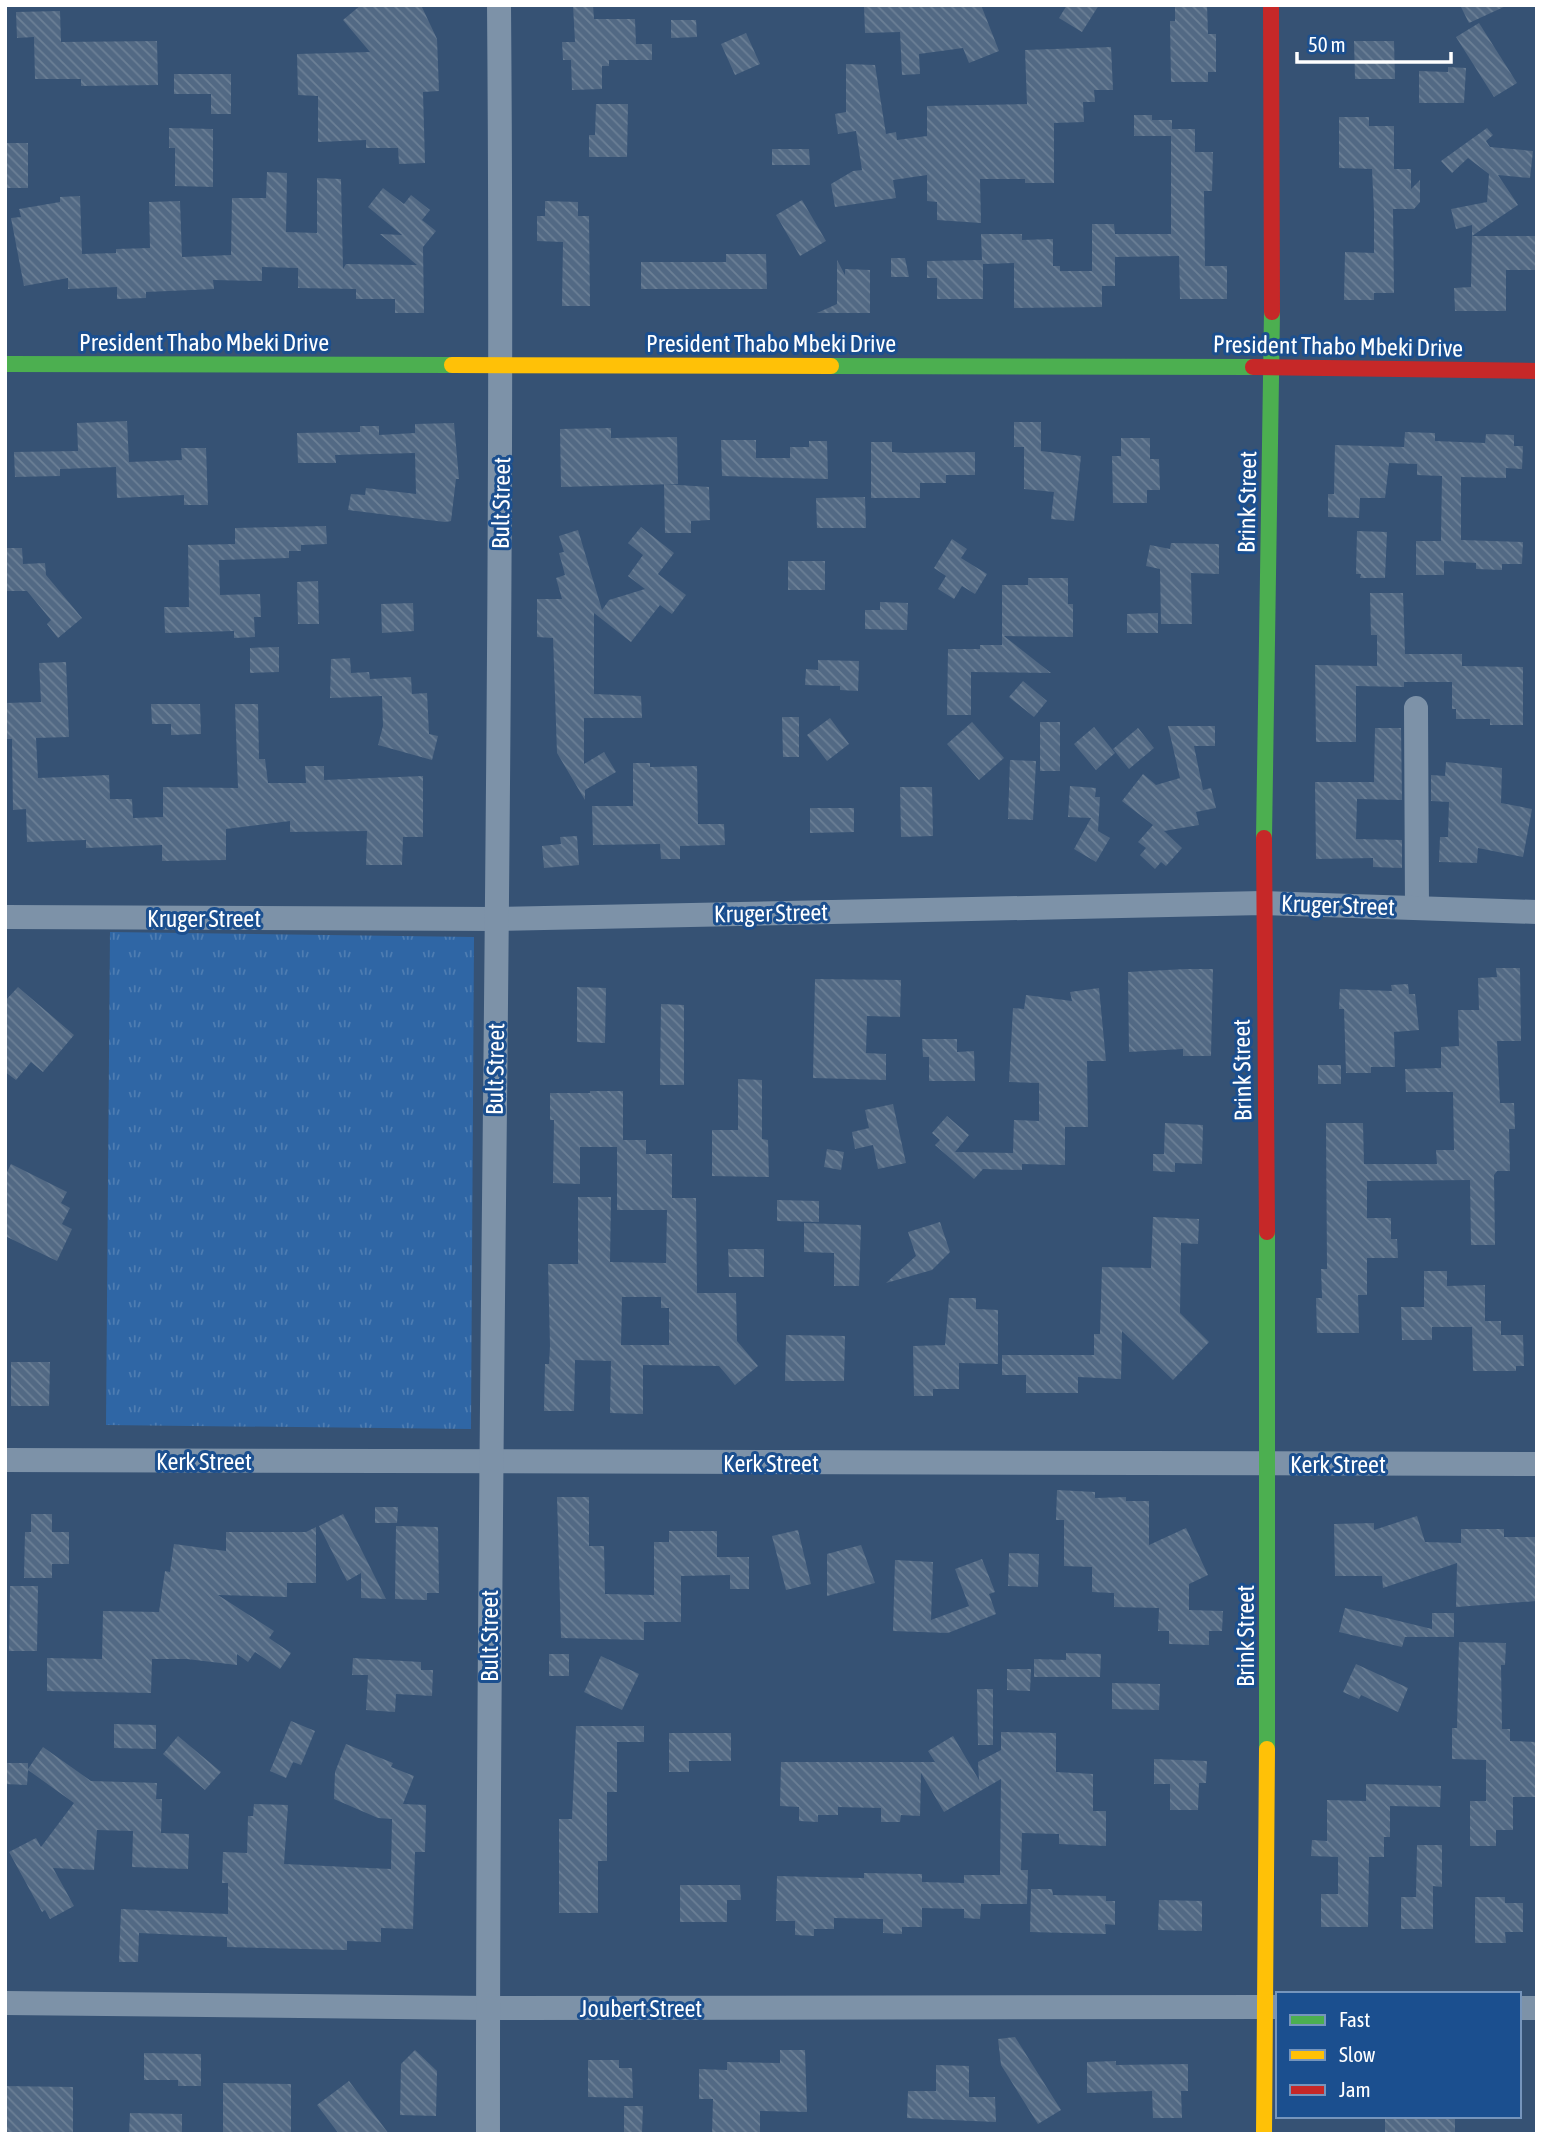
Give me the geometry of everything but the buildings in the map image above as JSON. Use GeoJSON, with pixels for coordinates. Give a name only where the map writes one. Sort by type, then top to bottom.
{"type":"FeatureCollection","features":[{"type":"Feature","properties":{"kind":"street","name":"Bult Street"},"geometry":{"type":"LineString","coordinates":[[488,2134],[490,1463],[502,365],[499,5]]}},
{"type":"Feature","properties":{"kind":"street","name":"Brink Street"},"geometry":{"type":"LineString","coordinates":[[1264,2134],[1272,2007],[1263,903],[1272,367],[1271,5]]}},
{"type":"Feature","properties":{"kind":"street","name":"President Thabo Mbeki Drive"},"geometry":{"type":"LineString","coordinates":[[5,364],[1272,367],[1537,371]]}},
{"type":"Feature","properties":{"kind":"street"},"geometry":{"type":"LineString","coordinates":[[1416,708],[1417,908]]}},
{"type":"Feature","properties":{"kind":"street","name":"Kruger Street"},"geometry":{"type":"LineString","coordinates":[[5,917],[497,919],[1263,903],[1537,912]]}},
{"type":"Feature","properties":{"kind":"street","name":"Kerk Street"},"geometry":{"type":"LineString","coordinates":[[5,1460],[1537,1464]]}},
{"type":"Feature","properties":{"kind":"street","name":"Joubert Street"},"geometry":{"type":"LineString","coordinates":[[5,2003],[488,2008],[1272,2007]]}},
{"type":"Feature","properties":{"kind":"green space"},"geometry":{"type":"Polygon","coordinates":[[[110,932],[474,937],[471,1429],[106,1425],[110,932]]]}},
{"type":"Feature","properties":{"kind":"traffic: fast"},"geometry":{"type":"LineString","coordinates":[[1264,838],[1272,312]]}},
{"type":"Feature","properties":{"kind":"traffic: fast"},"geometry":{"type":"LineString","coordinates":[[5,364],[452,365]]}},
{"type":"Feature","properties":{"kind":"traffic: fast"},"geometry":{"type":"LineString","coordinates":[[831,366],[1253,367]]}},
{"type":"Feature","properties":{"kind":"traffic: fast"},"geometry":{"type":"LineString","coordinates":[[1267,1232],[1267,1749]]}},
{"type":"Feature","properties":{"kind":"traffic: slow"},"geometry":{"type":"LineString","coordinates":[[452,365],[831,366]]}},
{"type":"Feature","properties":{"kind":"traffic: slow"},"geometry":{"type":"LineString","coordinates":[[1264,2134],[1267,1749]]}},
{"type":"Feature","properties":{"kind":"traffic: jam"},"geometry":{"type":"LineString","coordinates":[[1271,5],[1272,312]]}},
{"type":"Feature","properties":{"kind":"traffic: jam"},"geometry":{"type":"LineString","coordinates":[[1253,367],[1537,371]]}},
{"type":"Feature","properties":{"kind":"traffic: jam"},"geometry":{"type":"LineString","coordinates":[[1264,838],[1267,1232]]}}]}
